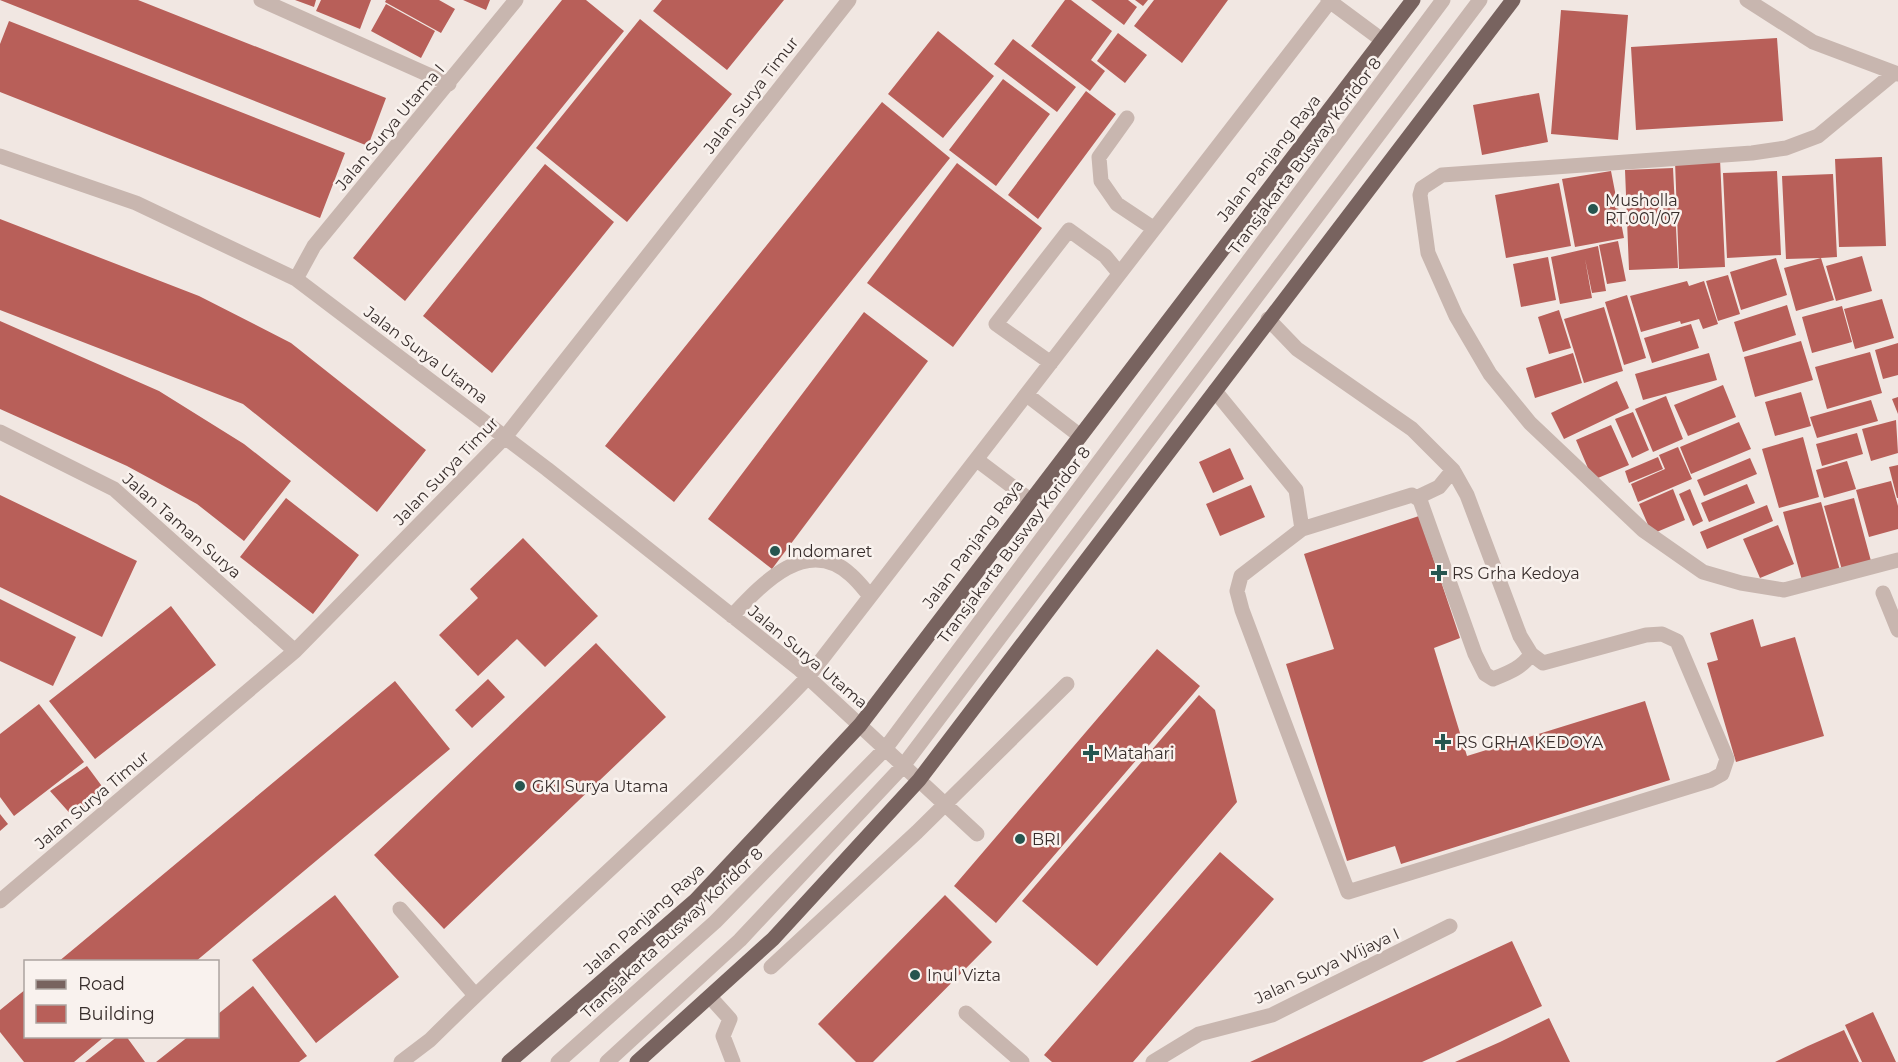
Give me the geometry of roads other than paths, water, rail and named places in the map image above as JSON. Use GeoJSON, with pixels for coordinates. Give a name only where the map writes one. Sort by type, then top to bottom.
{"type":"FeatureCollection","features":[{"type":"Feature","properties":{"kind":"main road","name":"Jalan Panjang Raya"},"geometry":{"type":"LineString","coordinates":[[509,1062],[696,900],[860,725],[1029,500],[1413,0]]}},
{"type":"Feature","properties":{"kind":"main road"},"geometry":{"type":"LineString","coordinates":[[637,1062],[711,998],[773,939],[919,780],[1268,318],[1513,0]]}},
{"type":"Feature","properties":{"kind":"street"},"geometry":{"type":"LineString","coordinates":[[261,0],[449,84]]}},
{"type":"Feature","properties":{"kind":"street","name":"Jalan Surya Utama I"},"geometry":{"type":"LineString","coordinates":[[296,279],[314,246],[516,0]]}},
{"type":"Feature","properties":{"kind":"street","name":"Jalan Surya Timur"},"geometry":{"type":"LineString","coordinates":[[0,901],[295,651],[505,437],[849,0]]}},
{"type":"Feature","properties":{"kind":"street"},"geometry":{"type":"LineString","coordinates":[[403,1062],[430,1040],[475,994],[627,855],[755,733],[808,677],[1329,0],[1382,40]]}},
{"type":"Feature","properties":{"kind":"street","name":"Transjakarta Busway Koridor 8"},"geometry":{"type":"LineString","coordinates":[[558,1062],[715,922],[885,749],[1443,0]]}},
{"type":"Feature","properties":{"kind":"street"},"geometry":{"type":"LineString","coordinates":[[607,1062],[740,939],[903,766],[1480,0]]}},
{"type":"Feature","properties":{"kind":"street"},"geometry":{"type":"LineString","coordinates":[[1747,0],[1813,42],[1896,74]]}},
{"type":"Feature","properties":{"kind":"street"},"geometry":{"type":"LineString","coordinates":[[1896,74],[1818,136],[1786,148],[1752,153],[1442,175],[1422,188],[1420,195],[1428,253],[1456,316],[1490,374],[1530,423],[1643,530],[1703,572],[1741,583],[1784,590],[1898,560]]}},
{"type":"Feature","properties":{"kind":"street"},"geometry":{"type":"LineString","coordinates":[[1127,118],[1099,158],[1101,181],[1117,204],[1154,228]]}},
{"type":"Feature","properties":{"kind":"street","name":"Jalan Surya Utama"},"geometry":{"type":"LineString","coordinates":[[0,156],[136,203],[296,279],[505,437],[808,677],[977,834]]}},
{"type":"Feature","properties":{"kind":"street"},"geometry":{"type":"LineString","coordinates":[[1051,363],[996,324],[1069,230],[1105,256],[1119,273]]}},
{"type":"Feature","properties":{"kind":"street"},"geometry":{"type":"LineString","coordinates":[[1268,318],[1297,349],[1412,429],[1453,470],[1467,495],[1520,636],[1531,654],[1543,663],[1646,635],[1662,634],[1677,641],[1727,759],[1722,774],[1711,780],[1348,892],[1237,591],[1241,576],[1302,529],[1412,495],[1418,497],[1440,487],[1453,470]]}},
{"type":"Feature","properties":{"kind":"street"},"geometry":{"type":"LineString","coordinates":[[1215,391],[1296,490],[1302,529]]}},
{"type":"Feature","properties":{"kind":"street"},"geometry":{"type":"LineString","coordinates":[[1027,395],[1079,435]]}},
{"type":"Feature","properties":{"kind":"street","name":"Jalan Taman Surya"},"geometry":{"type":"LineString","coordinates":[[0,432],[114,489],[295,651]]}},
{"type":"Feature","properties":{"kind":"street"},"geometry":{"type":"LineString","coordinates":[[977,460],[1029,500]]}},
{"type":"Feature","properties":{"kind":"street"},"geometry":{"type":"LineString","coordinates":[[1418,497],[1475,654],[1485,674],[1492,680],[1520,666],[1531,654]]}},
{"type":"Feature","properties":{"kind":"street"},"geometry":{"type":"LineString","coordinates":[[732,616],[776,572],[806,560],[830,562],[850,573],[870,596]]}},
{"type":"Feature","properties":{"kind":"street"},"geometry":{"type":"LineString","coordinates":[[1883,593],[1898,630]]}},
{"type":"Feature","properties":{"kind":"street"},"geometry":{"type":"LineString","coordinates":[[771,967],[945,805],[1067,684]]}},
{"type":"Feature","properties":{"kind":"street"},"geometry":{"type":"LineString","coordinates":[[400,909],[475,994]]}},
{"type":"Feature","properties":{"kind":"street","name":"Jalan Surya Wijaya I"},"geometry":{"type":"LineString","coordinates":[[1153,1062],[1199,1034],[1272,1015],[1450,926]]}},
{"type":"Feature","properties":{"kind":"street"},"geometry":{"type":"LineString","coordinates":[[711,998],[730,1019],[723,1036],[733,1062]]}},
{"type":"Feature","properties":{"kind":"street"},"geometry":{"type":"LineString","coordinates":[[966,1013],[1022,1062]]}},
{"type":"Feature","properties":{"kind":"place","name":"Musholla RT.001/07"},"geometry":{"type":"Point","coordinates":[1593,209]}},
{"type":"Feature","properties":{"kind":"place","name":"Indomaret"},"geometry":{"type":"Point","coordinates":[775,551]}},
{"type":"Feature","properties":{"kind":"place","name":"RS Grha Kedoya"},"geometry":{"type":"Point","coordinates":[1439,573]}},
{"type":"Feature","properties":{"kind":"place","name":"RS GRHA KEDOYA"},"geometry":{"type":"Point","coordinates":[1443,742]}},
{"type":"Feature","properties":{"kind":"place","name":"Matahari"},"geometry":{"type":"Point","coordinates":[1091,753]}},
{"type":"Feature","properties":{"kind":"place","name":"GKI Surya Utama"},"geometry":{"type":"Point","coordinates":[520,786]}},
{"type":"Feature","properties":{"kind":"place","name":"BRI"},"geometry":{"type":"Point","coordinates":[1020,839]}},
{"type":"Feature","properties":{"kind":"place","name":"Inul Vizta"},"geometry":{"type":"Point","coordinates":[915,975]}}]}
